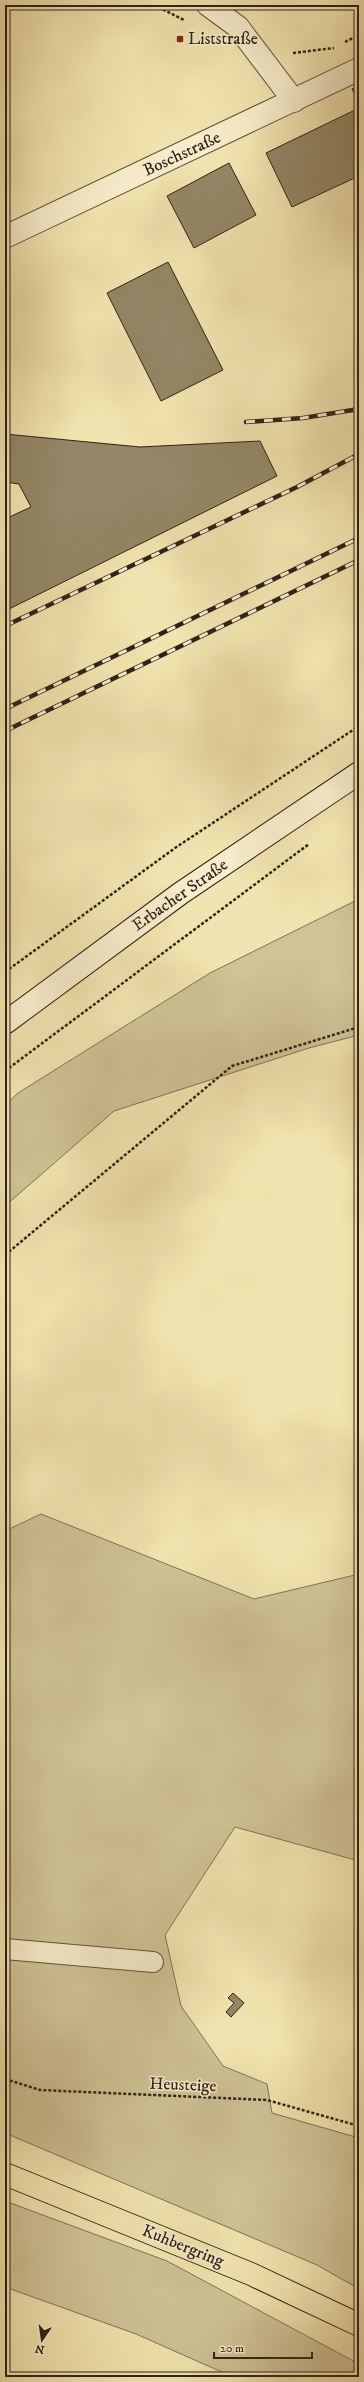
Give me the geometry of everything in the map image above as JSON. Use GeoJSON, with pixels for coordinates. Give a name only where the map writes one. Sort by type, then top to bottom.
{"type":"FeatureCollection","features":[{"type":"Feature","properties":{"kind":"main road","name":"Kuhbergring"},"geometry":{"type":"LineString","coordinates":[[5,2174],[251,2274],[359,2325]]}},
{"type":"Feature","properties":{"kind":"street"},"geometry":{"type":"LineString","coordinates":[[208,5],[238,27],[294,101]]}},
{"type":"Feature","properties":{"kind":"street","name":"Boschstraße"},"geometry":{"type":"LineString","coordinates":[[5,238],[359,69]]}},
{"type":"Feature","properties":{"kind":"street","name":"Erbacher Straße"},"geometry":{"type":"LineString","coordinates":[[5,1023],[181,893],[359,773]]}},
{"type":"Feature","properties":{"kind":"lane"},"geometry":{"type":"LineString","coordinates":[[5,1949],[153,1962]]}},
{"type":"Feature","properties":{"kind":"path"},"geometry":{"type":"LineString","coordinates":[[5,972],[175,848],[359,726]]}},
{"type":"Feature","properties":{"kind":"path"},"geometry":{"type":"LineString","coordinates":[[5,1071],[315,839]]}},
{"type":"Feature","properties":{"kind":"path"},"geometry":{"type":"LineString","coordinates":[[5,1255],[232,1066],[359,1027]]}},
{"type":"Feature","properties":{"kind":"path","name":"Heusteige"},"geometry":{"type":"LineString","coordinates":[[5,2079],[40,2090],[267,2100],[359,2126]]}},
{"type":"Feature","properties":{"kind":"shaded area"},"geometry":{"type":"Polygon","coordinates":[[[359,899],[359,1035],[309,1048],[114,1111],[5,1206],[5,1105],[18,1093],[210,973],[359,899]]]}},
{"type":"Feature","properties":{"kind":"shaded area"},"geometry":{"type":"Polygon","coordinates":[[[41,1514],[254,1599],[359,1574],[359,1861],[235,1827],[165,1935],[181,2006],[223,2066],[267,2084],[272,2113],[359,2138],[359,2289],[317,2265],[5,2133],[5,1531],[41,1514]]]}},
{"type":"Feature","properties":{"kind":"shaded area"},"geometry":{"type":"Polygon","coordinates":[[[5,2201],[167,2261],[359,2364],[359,2377],[233,2377],[136,2334],[5,2287],[5,2201]]]}},
{"type":"Feature","properties":{"kind":"building"},"geometry":{"type":"Polygon","coordinates":[[[359,86],[359,102],[352,89],[359,86]]]}},
{"type":"Feature","properties":{"kind":"building"},"geometry":{"type":"Polygon","coordinates":[[[359,108],[359,176],[292,207],[266,153],[359,108]]]}},
{"type":"Feature","properties":{"kind":"building"},"geometry":{"type":"Polygon","coordinates":[[[229,163],[256,215],[194,248],[167,196],[229,163]]]}},
{"type":"Feature","properties":{"kind":"building"},"geometry":{"type":"Polygon","coordinates":[[[168,262],[223,370],[161,401],[107,293],[168,262]]]}},
{"type":"Feature","properties":{"kind":"building"},"geometry":{"type":"Polygon","coordinates":[[[5,434],[140,447],[260,441],[277,476],[5,611],[5,519],[31,507],[19,484],[5,482],[5,434]]]}},
{"type":"Feature","properties":{"kind":"building"},"geometry":{"type":"Polygon","coordinates":[[[233,1993],[244,2003],[231,2017],[226,2012],[234,2003],[228,1998],[233,1993]]]}},
{"type":"Feature","properties":{"kind":"railway"},"geometry":{"type":"LineString","coordinates":[[246,422],[303,418],[359,409]]}},
{"type":"Feature","properties":{"kind":"railway"},"geometry":{"type":"LineString","coordinates":[[5,626],[297,487],[359,454]]}},
{"type":"Feature","properties":{"kind":"railway"},"geometry":{"type":"LineString","coordinates":[[5,709],[359,538]]}},
{"type":"Feature","properties":{"kind":"railway"},"geometry":{"type":"LineString","coordinates":[[5,731],[359,560]]}},
{"type":"Feature","properties":{"kind":"place","name":"Liststraße"},"geometry":{"type":"Point","coordinates":[180,39]}}]}
